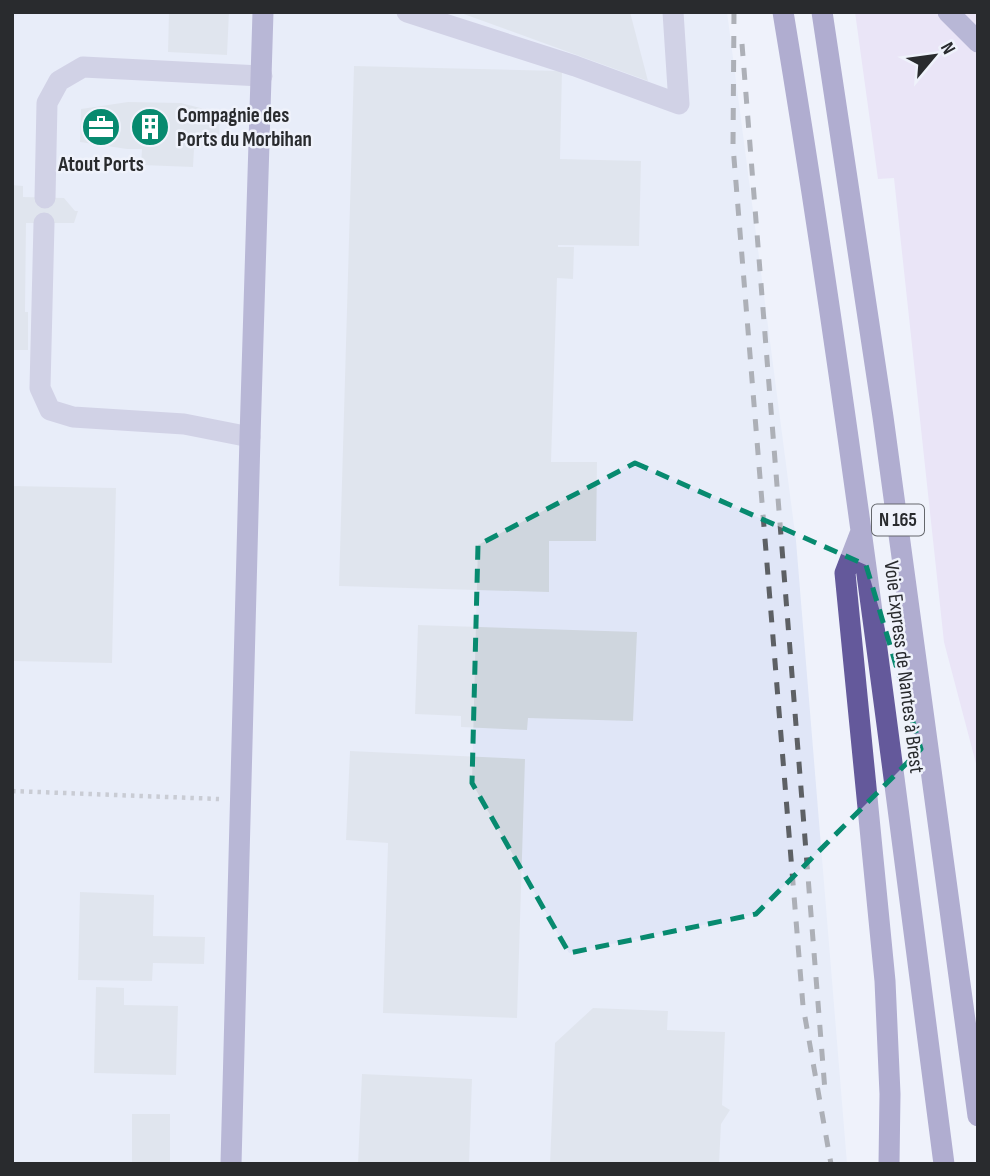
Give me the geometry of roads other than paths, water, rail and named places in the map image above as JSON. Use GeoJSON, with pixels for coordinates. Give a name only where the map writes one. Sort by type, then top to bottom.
{"type":"FeatureCollection","features":[{"type":"Feature","properties":{"kind":"highway","name":"Voie Express de Nantes à Brest"},"geometry":{"type":"LineString","coordinates":[[783,12],[861,529],[944,1164]]}},
{"type":"Feature","properties":{"kind":"highway","name":"Voie Express de Nantes à Brest"},"geometry":{"type":"LineString","coordinates":[[822,12],[889,458],[978,1116]]}},
{"type":"Feature","properties":{"kind":"highway"},"geometry":{"type":"LineString","coordinates":[[861,529],[845,573],[885,981],[890,1094],[889,1164]]}},
{"type":"Feature","properties":{"kind":"main road"},"geometry":{"type":"LineString","coordinates":[[232,1164],[250,436],[264,12]]}},
{"type":"Feature","properties":{"kind":"main road"},"geometry":{"type":"LineString","coordinates":[[948,12],[978,42]]}},
{"type":"Feature","properties":{"kind":"lane"},"geometry":{"type":"LineString","coordinates":[[407,12],[575,66],[678,104],[673,12]]}},
{"type":"Feature","properties":{"kind":"lane"},"geometry":{"type":"LineString","coordinates":[[45,198],[47,103],[59,81],[83,67],[262,76]]}},
{"type":"Feature","properties":{"kind":"lane"},"geometry":{"type":"LineString","coordinates":[[44,223],[40,388],[50,410],[73,417],[184,424],[250,436]]}},
{"type":"Feature","properties":{"kind":"railway"},"geometry":{"type":"LineString","coordinates":[[734,12],[733,146],[803,1006],[831,1164]]}},
{"type":"Feature","properties":{"kind":"railway"},"geometry":{"type":"LineString","coordinates":[[742,44],[825,1091]]}},
{"type":"Feature","properties":{"kind":"place","name":"Atout Ports"},"geometry":{"type":"Point","coordinates":[101,127]}},
{"type":"Feature","properties":{"kind":"place","name":"Compagnie des Ports du Morbihan"},"geometry":{"type":"Point","coordinates":[150,127]}}]}
